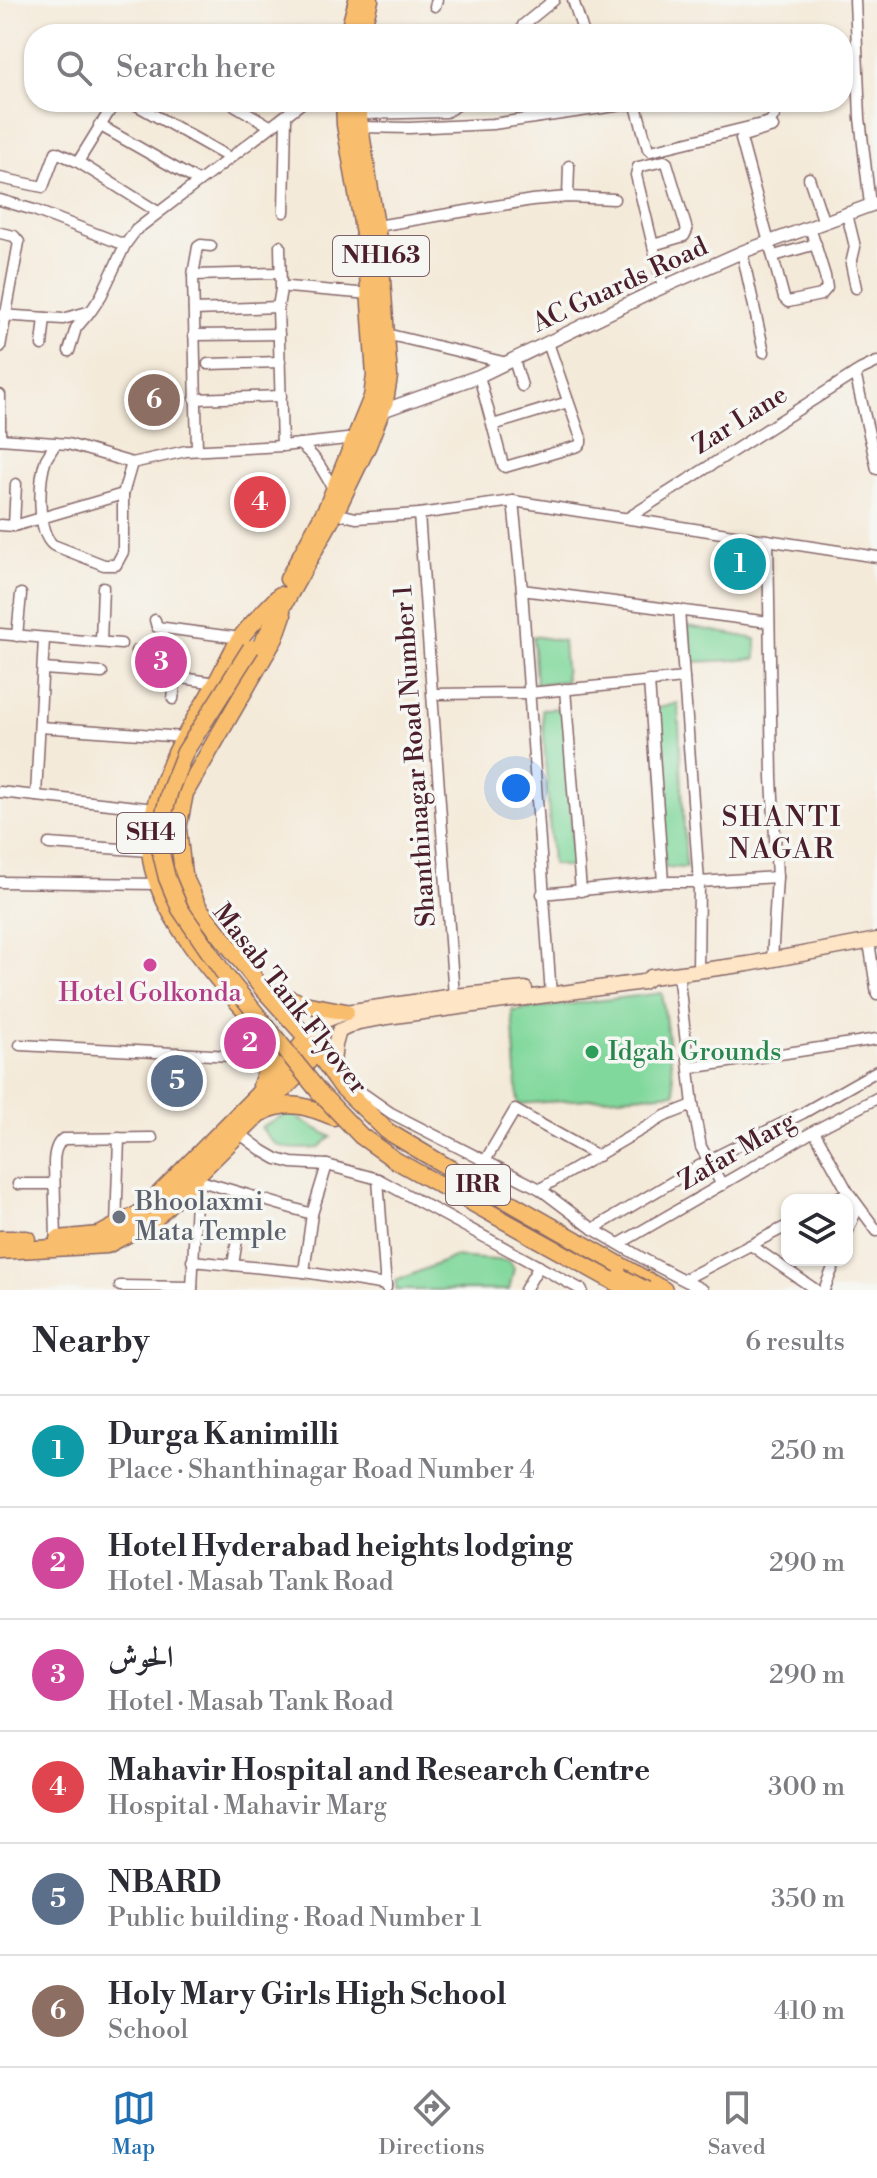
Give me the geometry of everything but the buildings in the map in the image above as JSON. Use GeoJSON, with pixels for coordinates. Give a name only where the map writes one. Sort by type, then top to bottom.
{"type":"FeatureCollection","features":[{"type":"Feature","properties":{"kind":"main road"},"geometry":{"type":"LineString","coordinates":[[351,24],[357,0]]}},
{"type":"Feature","properties":{"kind":"main road"},"geometry":{"type":"LineString","coordinates":[[364,24],[370,0]]}},
{"type":"Feature","properties":{"kind":"main road","name":"NH163"},"geometry":{"type":"LineString","coordinates":[[284,598],[335,513],[382,411],[389,377],[386,334],[373,252],[344,112]]}},
{"type":"Feature","properties":{"kind":"main road","name":"NH163"},"geometry":{"type":"LineString","coordinates":[[284,598],[334,490],[372,397],[375,376],[370,294],[377,226],[359,114]]}},
{"type":"Feature","properties":{"kind":"main road","name":"Masab Tank Flyover"},"geometry":{"type":"LineString","coordinates":[[284,598],[249,647],[185,752],[170,790],[160,849],[167,878],[180,909],[225,975],[320,1093],[361,1136],[406,1167],[629,1290]]}},
{"type":"Feature","properties":{"kind":"main road","name":"SH4"},"geometry":{"type":"LineString","coordinates":[[284,598],[275,638],[185,793],[178,829],[183,874],[199,908],[239,960],[312,1044]]}},
{"type":"Feature","properties":{"kind":"main road","name":"Masab Tank Flyover"},"geometry":{"type":"LineString","coordinates":[[249,647],[177,794],[172,820],[172,849],[177,879],[190,908],[209,938],[322,1086],[367,1132],[388,1149],[646,1290]]}},
{"type":"Feature","properties":{"kind":"main road","name":"SH4"},"geometry":{"type":"LineString","coordinates":[[249,647],[216,683],[184,737],[168,770],[155,809],[150,851],[158,884],[173,918],[216,978],[334,1117]]}},
{"type":"Feature","properties":{"kind":"main road"},"geometry":{"type":"LineString","coordinates":[[312,1044],[326,1020],[346,1012],[454,996],[643,982],[651,977],[678,972],[772,960],[873,941]]}},
{"type":"Feature","properties":{"kind":"main road"},"geometry":{"type":"LineString","coordinates":[[216,978],[239,960]]}},
{"type":"Feature","properties":{"kind":"main road"},"geometry":{"type":"LineString","coordinates":[[232,996],[258,982],[304,1004],[346,1012]]}},
{"type":"Feature","properties":{"kind":"main road"},"geometry":{"type":"LineString","coordinates":[[332,1072],[339,1031],[358,1022],[551,990]]}},
{"type":"Feature","properties":{"kind":"main road"},"geometry":{"type":"LineString","coordinates":[[251,1110],[271,1058],[269,1038]]}},
{"type":"Feature","properties":{"kind":"main road","name":"IRR"},"geometry":{"type":"LineString","coordinates":[[0,1239],[99,1235],[140,1213],[293,1070],[312,1044],[342,1087],[387,1131],[664,1290]]}},
{"type":"Feature","properties":{"kind":"main road","name":"IRR"},"geometry":{"type":"LineString","coordinates":[[251,1110],[292,1104],[334,1117],[352,1136],[378,1154],[620,1290]]}},
{"type":"Feature","properties":{"kind":"main road","name":"IRR"},"geometry":{"type":"LineString","coordinates":[[0,1251],[107,1245],[128,1236],[153,1221],[197,1177],[239,1133],[251,1110]]}},
{"type":"Feature","properties":{"kind":"main road"},"geometry":{"type":"LineString","coordinates":[[526,1239],[537,1218]]}},
{"type":"Feature","properties":{"kind":"street"},"geometry":{"type":"LineString","coordinates":[[524,24],[554,0]]}},
{"type":"Feature","properties":{"kind":"street"},"geometry":{"type":"LineString","coordinates":[[573,0],[581,24]]}},
{"type":"Feature","properties":{"kind":"street"},"geometry":{"type":"LineString","coordinates":[[855,0],[860,118],[874,204]]}},
{"type":"Feature","properties":{"kind":"street"},"geometry":{"type":"LineString","coordinates":[[78,162],[108,112]]}},
{"type":"Feature","properties":{"kind":"street"},"geometry":{"type":"LineString","coordinates":[[149,112],[230,158]]}},
{"type":"Feature","properties":{"kind":"street"},"geometry":{"type":"LineString","coordinates":[[246,112],[270,126]]}},
{"type":"Feature","properties":{"kind":"street"},"geometry":{"type":"LineString","coordinates":[[69,351],[76,328],[101,296],[125,245],[136,230],[292,112]]}},
{"type":"Feature","properties":{"kind":"street"},"geometry":{"type":"LineString","coordinates":[[359,114],[446,112]]}},
{"type":"Feature","properties":{"kind":"street"},"geometry":{"type":"LineString","coordinates":[[359,114],[409,128],[493,124],[572,112]]}},
{"type":"Feature","properties":{"kind":"street"},"geometry":{"type":"LineString","coordinates":[[640,112],[651,151],[770,122],[774,112]]}},
{"type":"Feature","properties":{"kind":"street"},"geometry":{"type":"LineString","coordinates":[[284,212],[286,117]]}},
{"type":"Feature","properties":{"kind":"street"},"geometry":{"type":"LineString","coordinates":[[99,125],[198,181]]}},
{"type":"Feature","properties":{"kind":"street"},"geometry":{"type":"LineString","coordinates":[[773,127],[741,139],[784,298],[788,302],[821,295],[827,288],[810,227]]}},
{"type":"Feature","properties":{"kind":"street"},"geometry":{"type":"LineString","coordinates":[[0,178],[43,187],[56,152],[78,162],[158,212]]}},
{"type":"Feature","properties":{"kind":"street"},"geometry":{"type":"LineString","coordinates":[[653,245],[684,236],[687,230],[664,161],[638,167],[637,171],[653,245],[663,287]]}},
{"type":"Feature","properties":{"kind":"street"},"geometry":{"type":"LineString","coordinates":[[568,197],[569,166]]}},
{"type":"Feature","properties":{"kind":"street"},"geometry":{"type":"LineString","coordinates":[[809,178],[824,223]]}},
{"type":"Feature","properties":{"kind":"street"},"geometry":{"type":"LineString","coordinates":[[377,226],[505,204],[568,197],[614,199]]}},
{"type":"Feature","properties":{"kind":"street"},"geometry":{"type":"LineString","coordinates":[[0,200],[46,214],[125,245]]}},
{"type":"Feature","properties":{"kind":"street","name":"AC Guards Road"},"geometry":{"type":"LineString","coordinates":[[382,411],[479,376],[663,287],[770,240],[874,204]]}},
{"type":"Feature","properties":{"kind":"street"},"geometry":{"type":"LineString","coordinates":[[847,214],[855,247],[851,264],[856,288]]}},
{"type":"Feature","properties":{"kind":"street"},"geometry":{"type":"LineString","coordinates":[[0,233],[14,236],[19,242],[3,316],[0,347]]}},
{"type":"Feature","properties":{"kind":"street"},"geometry":{"type":"LineString","coordinates":[[774,256],[816,244]]}},
{"type":"Feature","properties":{"kind":"street"},"geometry":{"type":"LineString","coordinates":[[197,450],[193,275],[198,247],[211,246]]}},
{"type":"Feature","properties":{"kind":"street"},"geometry":{"type":"LineString","coordinates":[[280,246],[278,307],[282,446]]}},
{"type":"Feature","properties":{"kind":"street"},"geometry":{"type":"LineString","coordinates":[[742,252],[764,352]]}},
{"type":"Feature","properties":{"kind":"street"},"geometry":{"type":"LineString","coordinates":[[193,275],[280,273]]}},
{"type":"Feature","properties":{"kind":"street"},"geometry":{"type":"LineString","coordinates":[[288,287],[370,294]]}},
{"type":"Feature","properties":{"kind":"street"},"geometry":{"type":"LineString","coordinates":[[194,310],[278,307]]}},
{"type":"Feature","properties":{"kind":"street"},"geometry":{"type":"LineString","coordinates":[[3,316],[63,319],[91,311]]}},
{"type":"Feature","properties":{"kind":"street"},"geometry":{"type":"LineString","coordinates":[[42,345],[45,318]]}},
{"type":"Feature","properties":{"kind":"street"},"geometry":{"type":"LineString","coordinates":[[194,335],[279,334]]}},
{"type":"Feature","properties":{"kind":"street"},"geometry":{"type":"LineString","coordinates":[[386,334],[510,361],[522,386]]}},
{"type":"Feature","properties":{"kind":"street"},"geometry":{"type":"LineString","coordinates":[[479,376],[505,467],[578,446],[581,438],[548,343]]}},
{"type":"Feature","properties":{"kind":"street"},"geometry":{"type":"LineString","coordinates":[[208,364],[280,362]]}},
{"type":"Feature","properties":{"kind":"street","name":"Zar Lane"},"geometry":{"type":"LineString","coordinates":[[628,518],[877,362]]}},
{"type":"Feature","properties":{"kind":"street"},"geometry":{"type":"LineString","coordinates":[[855,373],[877,469]]}},
{"type":"Feature","properties":{"kind":"street"},"geometry":{"type":"LineString","coordinates":[[0,395],[0,439],[68,444],[132,463],[197,450],[282,446],[356,438]]}},
{"type":"Feature","properties":{"kind":"street"},"geometry":{"type":"LineString","coordinates":[[195,399],[281,396]]}},
{"type":"Feature","properties":{"kind":"street"},"geometry":{"type":"LineString","coordinates":[[493,425],[568,402]]}},
{"type":"Feature","properties":{"kind":"street"},"geometry":{"type":"LineString","coordinates":[[56,443],[43,471],[42,517],[47,540],[104,565],[113,567],[123,552],[123,494],[132,463]]}},
{"type":"Feature","properties":{"kind":"street"},"geometry":{"type":"LineString","coordinates":[[299,444],[322,466],[334,490]]}},
{"type":"Feature","properties":{"kind":"street"},"geometry":{"type":"LineString","coordinates":[[14,526],[16,484]]}},
{"type":"Feature","properties":{"kind":"street"},"geometry":{"type":"LineString","coordinates":[[0,525],[14,526],[123,494]]}},
{"type":"Feature","properties":{"kind":"street"},"geometry":{"type":"LineString","coordinates":[[513,501],[551,990]]}},
{"type":"Feature","properties":{"kind":"street"},"geometry":{"type":"LineString","coordinates":[[335,513],[356,518],[419,514],[513,501],[877,557]]}},
{"type":"Feature","properties":{"kind":"street","name":"Shanthinagar Road Number 1"},"geometry":{"type":"LineString","coordinates":[[419,514],[454,996]]}},
{"type":"Feature","properties":{"kind":"street"},"geometry":{"type":"LineString","coordinates":[[768,540],[777,877],[772,960]]}},
{"type":"Feature","properties":{"kind":"street"},"geometry":{"type":"LineString","coordinates":[[101,642],[103,587]]}},
{"type":"Feature","properties":{"kind":"street"},"geometry":{"type":"LineString","coordinates":[[522,590],[769,622]]}},
{"type":"Feature","properties":{"kind":"street"},"geometry":{"type":"LineString","coordinates":[[17,636],[21,594]]}},
{"type":"Feature","properties":{"kind":"street"},"geometry":{"type":"LineString","coordinates":[[679,610],[699,882],[698,971]]}},
{"type":"Feature","properties":{"kind":"street"},"geometry":{"type":"LineString","coordinates":[[155,620],[157,627],[249,647]]}},
{"type":"Feature","properties":{"kind":"street"},"geometry":{"type":"LineString","coordinates":[[0,634],[121,644]]}},
{"type":"Feature","properties":{"kind":"street"},"geometry":{"type":"LineString","coordinates":[[36,796],[44,638]]}},
{"type":"Feature","properties":{"kind":"street"},"geometry":{"type":"LineString","coordinates":[[136,651],[175,656],[178,661],[173,699]]}},
{"type":"Feature","properties":{"kind":"street"},"geometry":{"type":"LineString","coordinates":[[43,669],[102,673]]}},
{"type":"Feature","properties":{"kind":"street"},"geometry":{"type":"LineString","coordinates":[[176,677],[216,683]]}},
{"type":"Feature","properties":{"kind":"street"},"geometry":{"type":"LineString","coordinates":[[433,694],[529,693],[684,678]]}},
{"type":"Feature","properties":{"kind":"street"},"geometry":{"type":"LineString","coordinates":[[649,681],[663,882]]}},
{"type":"Feature","properties":{"kind":"street"},"geometry":{"type":"LineString","coordinates":[[565,689],[581,891]]}},
{"type":"Feature","properties":{"kind":"street"},"geometry":{"type":"LineString","coordinates":[[40,727],[184,737]]}},
{"type":"Feature","properties":{"kind":"street"},"geometry":{"type":"LineString","coordinates":[[0,792],[155,809]]}},
{"type":"Feature","properties":{"kind":"street"},"geometry":{"type":"LineString","coordinates":[[49,844],[150,851]]}},
{"type":"Feature","properties":{"kind":"street"},"geometry":{"type":"LineString","coordinates":[[542,894],[663,882],[777,877]]}},
{"type":"Feature","properties":{"kind":"street"},"geometry":{"type":"LineString","coordinates":[[0,882],[158,884]]}},
{"type":"Feature","properties":{"kind":"street"},"geometry":{"type":"LineString","coordinates":[[873,941],[877,994]]}},
{"type":"Feature","properties":{"kind":"street"},"geometry":{"type":"LineString","coordinates":[[678,972],[693,1105],[701,1147],[722,1185]]}},
{"type":"Feature","properties":{"kind":"street"},"geometry":{"type":"LineString","coordinates":[[690,1068],[877,1039]]}},
{"type":"Feature","properties":{"kind":"street"},"geometry":{"type":"LineString","coordinates":[[20,1045],[144,1056],[178,1053],[271,1058]]}},
{"type":"Feature","properties":{"kind":"street"},"geometry":{"type":"LineString","coordinates":[[178,1053],[178,1070]]}},
{"type":"Feature","properties":{"kind":"street"},"geometry":{"type":"LineString","coordinates":[[593,1229],[709,1160],[803,1113],[877,1071]]}},
{"type":"Feature","properties":{"kind":"street"},"geometry":{"type":"LineString","coordinates":[[351,1085],[391,1113],[540,1189],[593,1229],[703,1290]]}},
{"type":"Feature","properties":{"kind":"street","name":"Zafar Marg"},"geometry":{"type":"LineString","coordinates":[[619,1244],[877,1098]]}},
{"type":"Feature","properties":{"kind":"street"},"geometry":{"type":"LineString","coordinates":[[540,1189],[665,1116],[693,1105]]}},
{"type":"Feature","properties":{"kind":"street"},"geometry":{"type":"LineString","coordinates":[[485,1161],[515,1110],[598,1156]]}},
{"type":"Feature","properties":{"kind":"street"},"geometry":{"type":"LineString","coordinates":[[814,1131],[848,1192],[877,1231]]}},
{"type":"Feature","properties":{"kind":"street"},"geometry":{"type":"LineString","coordinates":[[239,1133],[277,1159],[327,1165],[378,1179],[582,1290]]}},
{"type":"Feature","properties":{"kind":"street"},"geometry":{"type":"LineString","coordinates":[[116,1227],[119,1138]]}},
{"type":"Feature","properties":{"kind":"street"},"geometry":{"type":"LineString","coordinates":[[56,1239],[54,1153],[60,1141],[152,1138]]}},
{"type":"Feature","properties":{"kind":"street"},"geometry":{"type":"LineString","coordinates":[[304,1272],[312,1214],[327,1165]]}},
{"type":"Feature","properties":{"kind":"street"},"geometry":{"type":"LineString","coordinates":[[120,1286],[192,1289],[197,1177],[312,1214]]}},
{"type":"Feature","properties":{"kind":"street"},"geometry":{"type":"LineString","coordinates":[[192,1261],[304,1272],[386,1288],[378,1179]]}},
{"type":"Feature","properties":{"kind":"street"},"geometry":{"type":"LineString","coordinates":[[18,1184],[54,1184]]}},
{"type":"Feature","properties":{"kind":"street"},"geometry":{"type":"LineString","coordinates":[[844,1194],[848,1192]]}},
{"type":"Feature","properties":{"kind":"street"},"geometry":{"type":"LineString","coordinates":[[853,1218],[858,1206]]}},
{"type":"Feature","properties":{"kind":"street"},"geometry":{"type":"LineString","coordinates":[[685,1279],[781,1229]]}},
{"type":"Feature","properties":{"kind":"street"},"geometry":{"type":"LineString","coordinates":[[233,1265],[238,1233]]}},
{"type":"Feature","properties":{"kind":"street"},"geometry":{"type":"LineString","coordinates":[[752,1246],[816,1290]]}},
{"type":"Feature","properties":{"kind":"street"},"geometry":{"type":"LineString","coordinates":[[525,1290],[539,1266]]}},
{"type":"Feature","properties":{"kind":"street"},"geometry":{"type":"LineString","coordinates":[[824,1290],[834,1266]]}},
{"type":"Feature","properties":{"kind":"green space"},"geometry":{"type":"Polygon","coordinates":[[[688,626],[756,639],[756,659],[692,662],[688,626]]]}},
{"type":"Feature","properties":{"kind":"green space"},"geometry":{"type":"Polygon","coordinates":[[[533,636],[563,641],[566,681],[536,684],[533,636]]]}},
{"type":"Feature","properties":{"kind":"green space"},"geometry":{"type":"Polygon","coordinates":[[[678,703],[686,868],[665,867],[655,709],[678,703]]]}},
{"type":"Feature","properties":{"kind":"green space"},"geometry":{"type":"Polygon","coordinates":[[[566,708],[573,868],[552,864],[542,709],[566,708]]]}},
{"type":"Feature","properties":{"kind":"green space","name":"Idgah Grounds"},"geometry":{"type":"Polygon","coordinates":[[[662,993],[675,1093],[518,1104],[512,1011],[662,993]]]}},
{"type":"Feature","properties":{"kind":"green space"},"geometry":{"type":"Polygon","coordinates":[[[289,1113],[331,1137],[318,1148],[292,1149],[279,1145],[261,1127],[289,1113]]]}},
{"type":"Feature","properties":{"kind":"green space"},"geometry":{"type":"Polygon","coordinates":[[[454,1257],[509,1261],[514,1268],[509,1290],[396,1290],[396,1281],[454,1257]]]}},
{"type":"Feature","properties":{"kind":"place","name":"Holy Mary Girls High School"},"geometry":{"type":"Point","coordinates":[154,400]}},
{"type":"Feature","properties":{"kind":"place","name":"Mahavir Hospital and Research Centre"},"geometry":{"type":"Point","coordinates":[260,502]}},
{"type":"Feature","properties":{"kind":"place","name":"Durga Kanimilli"},"geometry":{"type":"Point","coordinates":[740,564]}},
{"type":"Feature","properties":{"kind":"place","name":"الحوش"},"geometry":{"type":"Point","coordinates":[161,662]}},
{"type":"Feature","properties":{"kind":"place","name":"Hotel Golkonda"},"geometry":{"type":"Point","coordinates":[150,965]}},
{"type":"Feature","properties":{"kind":"place","name":"Hotel Hyderabad heights lodging"},"geometry":{"type":"Point","coordinates":[250,1043]}},
{"type":"Feature","properties":{"kind":"place","name":"Idgah Grounds"},"geometry":{"type":"Point","coordinates":[592,1052]}},
{"type":"Feature","properties":{"kind":"place","name":"NBARD"},"geometry":{"type":"Point","coordinates":[177,1081]}},
{"type":"Feature","properties":{"kind":"place","name":"Bhoolaxmi Mata Temple"},"geometry":{"type":"Point","coordinates":[119,1217]}},
{"type":"Feature","properties":{"kind":"district","name":"SHANTI NAGAR"},"geometry":{"type":"Point","coordinates":[782,833]}}]}
